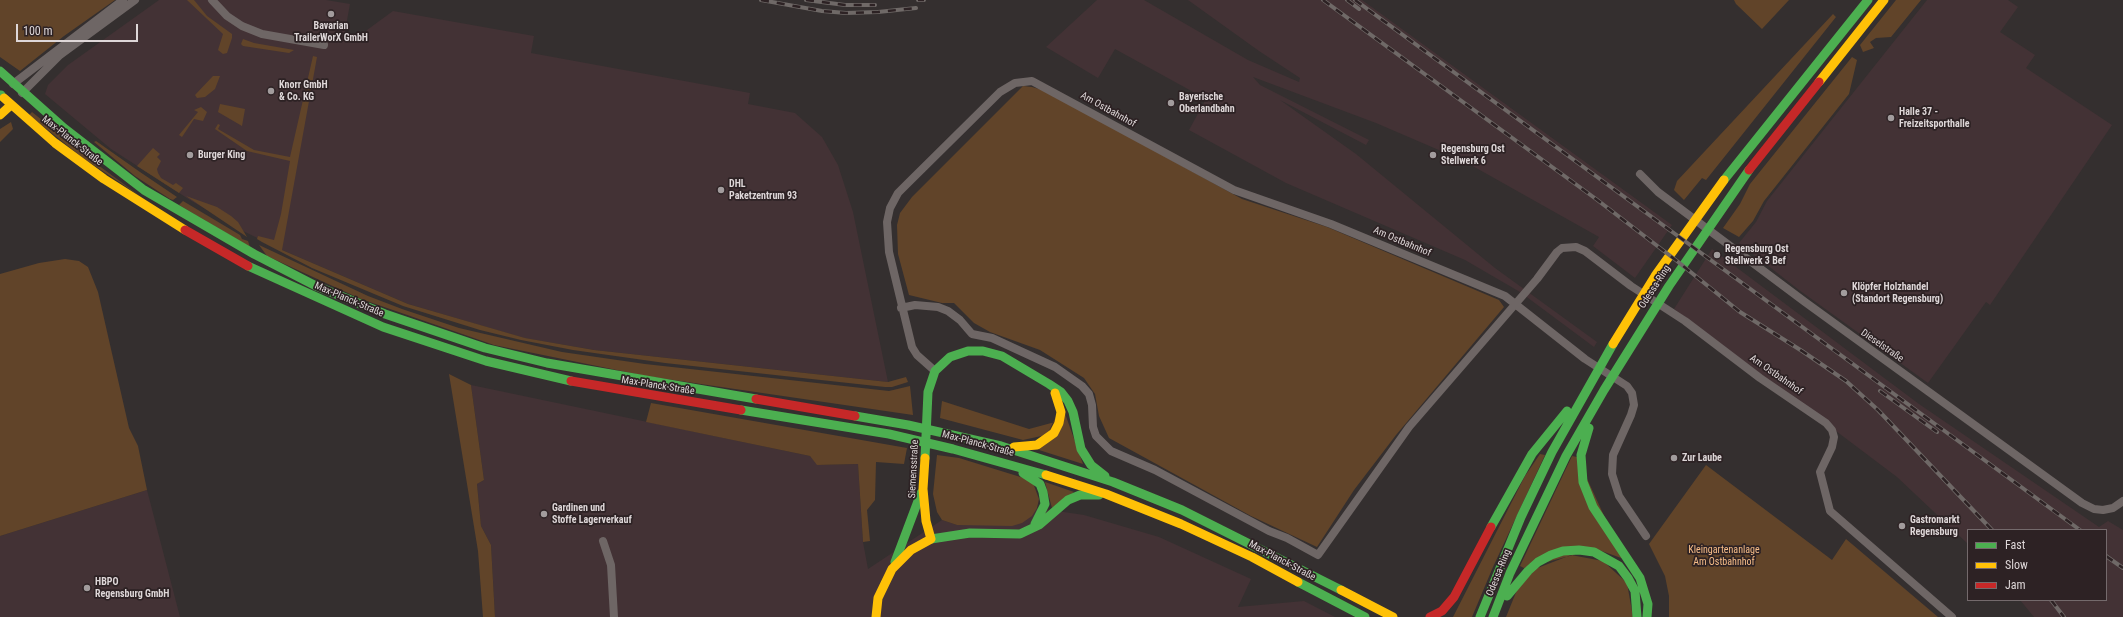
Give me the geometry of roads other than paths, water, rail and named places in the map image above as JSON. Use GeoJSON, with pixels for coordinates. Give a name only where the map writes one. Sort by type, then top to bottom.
{"type":"FeatureCollection","features":[{"type":"Feature","properties":{"kind":"main road","name":"Odessa-Ring"},"geometry":{"type":"LineString","coordinates":[[1480,617],[1521,517],[1552,452],[1597,370],[1655,276],[1708,199],[1868,0]]}},
{"type":"Feature","properties":{"kind":"main road","name":"Odessa-Ring"},"geometry":{"type":"LineString","coordinates":[[1494,617],[1534,520],[1566,456],[1610,379],[1721,207],[1884,0]]}},
{"type":"Feature","properties":{"kind":"main road","name":"Max-Planck-Straße"},"geometry":{"type":"LineString","coordinates":[[0,71],[22,93],[64,128],[144,190],[172,208],[254,254],[316,286],[385,314],[485,348],[547,363],[908,425],[1001,446],[1112,482],[1182,510],[1302,570]]}},
{"type":"Feature","properties":{"kind":"main road"},"geometry":{"type":"LineString","coordinates":[[0,95],[12,84]]}},
{"type":"Feature","properties":{"kind":"main road"},"geometry":{"type":"LineString","coordinates":[[0,115],[22,93]]}},
{"type":"Feature","properties":{"kind":"main road","name":"Max-Planck-Straße"},"geometry":{"type":"LineString","coordinates":[[0,95],[55,143],[104,179],[170,222],[248,266],[312,297],[383,326],[486,361],[541,375],[610,389],[908,438],[997,460],[1106,494],[1225,544],[1352,610]]}},
{"type":"Feature","properties":{"kind":"main road"},"geometry":{"type":"LineString","coordinates":[[935,371],[950,357],[968,351],[983,351],[1002,356],[1050,384],[1061,392],[1068,401],[1073,412],[1078,440],[1086,458],[1094,468],[1112,482]]}},
{"type":"Feature","properties":{"kind":"main road","name":"Siemensstraße"},"geometry":{"type":"LineString","coordinates":[[932,539],[926,521],[923,489],[928,421],[928,392],[935,371]]}},
{"type":"Feature","properties":{"kind":"main road"},"geometry":{"type":"LineString","coordinates":[[1430,617],[1442,611],[1454,597],[1527,463],[1590,383]]}},
{"type":"Feature","properties":{"kind":"main road"},"geometry":{"type":"LineString","coordinates":[[1001,446],[1021,447],[1037,445],[1054,433],[1060,423],[1061,412],[1056,395],[1050,384]]}},
{"type":"Feature","properties":{"kind":"main road"},"geometry":{"type":"LineString","coordinates":[[1604,390],[1585,438],[1581,462],[1583,482],[1593,507],[1640,578],[1648,604],[1647,617]]}},
{"type":"Feature","properties":{"kind":"main road"},"geometry":{"type":"LineString","coordinates":[[997,460],[1033,478],[1040,484],[1045,504],[1040,517],[1030,530]]}},
{"type":"Feature","properties":{"kind":"main road"},"geometry":{"type":"LineString","coordinates":[[876,617],[878,598],[892,569],[923,489]]}},
{"type":"Feature","properties":{"kind":"main road"},"geometry":{"type":"LineString","coordinates":[[892,569],[911,550],[932,539],[942,536],[970,533],[1020,534],[1030,530],[1068,500],[1080,495],[1106,494]]}},
{"type":"Feature","properties":{"kind":"main road"},"geometry":{"type":"LineString","coordinates":[[1494,617],[1519,580],[1538,562],[1563,551],[1579,550],[1594,552],[1619,566],[1635,591],[1637,617]]}},
{"type":"Feature","properties":{"kind":"main road"},"geometry":{"type":"LineString","coordinates":[[1302,570],[1382,617]]}},
{"type":"Feature","properties":{"kind":"main road"},"geometry":{"type":"LineString","coordinates":[[1302,570],[1393,617]]}},
{"type":"Feature","properties":{"kind":"main road"},"geometry":{"type":"LineString","coordinates":[[1352,610],[1361,617]]}},
{"type":"Feature","properties":{"kind":"main road"},"geometry":{"type":"LineString","coordinates":[[1352,610],[1364,617]]}},
{"type":"Feature","properties":{"kind":"street"},"geometry":{"type":"LineString","coordinates":[[12,84],[123,0]]}},
{"type":"Feature","properties":{"kind":"street"},"geometry":{"type":"LineString","coordinates":[[22,93],[60,55],[135,0]]}},
{"type":"Feature","properties":{"kind":"street"},"geometry":{"type":"LineString","coordinates":[[212,0],[227,16],[242,26],[262,34],[324,45]]}},
{"type":"Feature","properties":{"kind":"street","name":"Am Ostbahnhof"},"geometry":{"type":"LineString","coordinates":[[935,371],[917,355],[912,347],[901,308],[887,238],[887,222],[893,201],[908,182],[1000,92],[1015,83],[1025,80],[1039,83],[1234,190],[1331,224],[1505,296],[1585,359],[1627,386],[1632,393],[1634,405],[1613,455],[1612,474],[1619,496],[1646,536]]}},
{"type":"Feature","properties":{"kind":"street","name":"Dieselstraße"},"geometry":{"type":"LineString","coordinates":[[1640,174],[1658,192],[1804,302],[2082,503],[2094,509],[2103,510],[2113,508],[2122,502]]}},
{"type":"Feature","properties":{"kind":"street","name":"Am Ostbahnhof"},"geometry":{"type":"LineString","coordinates":[[901,308],[915,305],[938,307],[948,311],[960,320],[972,334],[992,338],[1055,367],[1082,386],[1089,394],[1092,405],[1093,427],[1096,436],[1111,451],[1155,470],[1269,531],[1287,538],[1318,555],[1409,427],[1537,279],[1556,252],[1562,248],[1576,247],[1585,251],[1631,286],[1685,321],[1760,378],[1826,424],[1832,430],[1834,437],[1832,447],[1820,472],[1830,511],[1952,617]]}},
{"type":"Feature","properties":{"kind":"street"},"geometry":{"type":"LineString","coordinates":[[603,541],[611,565],[614,617]]}},
{"type":"Feature","properties":{"kind":"railway"},"geometry":{"type":"LineString","coordinates":[[761,0],[822,11],[846,13],[878,12],[916,8]]}},
{"type":"Feature","properties":{"kind":"railway"},"geometry":{"type":"LineString","coordinates":[[806,0],[845,5],[875,5]]}},
{"type":"Feature","properties":{"kind":"railway"},"geometry":{"type":"LineString","coordinates":[[918,0],[924,0]]}},
{"type":"Feature","properties":{"kind":"railway"},"geometry":{"type":"LineString","coordinates":[[1323,0],[1596,199],[1677,261],[1740,312],[1846,381],[1878,410],[1991,529]]}},
{"type":"Feature","properties":{"kind":"railway"},"geometry":{"type":"LineString","coordinates":[[1347,0],[1359,9]]}},
{"type":"Feature","properties":{"kind":"railway"},"geometry":{"type":"LineString","coordinates":[[1355,0],[2079,529]]}},
{"type":"Feature","properties":{"kind":"railway"},"geometry":{"type":"LineString","coordinates":[[1880,391],[1937,432]]}},
{"type":"Feature","properties":{"kind":"railway"},"geometry":{"type":"LineString","coordinates":[[2107,557],[2123,568]]}},
{"type":"Feature","properties":{"kind":"railway"},"geometry":{"type":"LineString","coordinates":[[2052,601],[2064,617]]}},
{"type":"Feature","properties":{"kind":"place","name":"Bavarian TrailerWorX GmbH"},"geometry":{"type":"Point","coordinates":[331,14]}},
{"type":"Feature","properties":{"kind":"place","name":"Knorr GmbH & Co. KG"},"geometry":{"type":"Point","coordinates":[271,91]}},
{"type":"Feature","properties":{"kind":"place","name":"Bayerische Oberlandbahn"},"geometry":{"type":"Point","coordinates":[1171,103]}},
{"type":"Feature","properties":{"kind":"place","name":"Halle 37 - Freizeitsporthalle"},"geometry":{"type":"Point","coordinates":[1891,118]}},
{"type":"Feature","properties":{"kind":"place","name":"Burger King"},"geometry":{"type":"Point","coordinates":[190,155]}},
{"type":"Feature","properties":{"kind":"place","name":"Regensburg Ost Stellwerk 6"},"geometry":{"type":"Point","coordinates":[1433,155]}},
{"type":"Feature","properties":{"kind":"place","name":"DHL Paketzentrum 93"},"geometry":{"type":"Point","coordinates":[721,190]}},
{"type":"Feature","properties":{"kind":"place","name":"Regensburg Ost Stellwerk 3 Bef"},"geometry":{"type":"Point","coordinates":[1717,255]}},
{"type":"Feature","properties":{"kind":"place","name":"Klöpfer Holzhandel (Standort Regensburg)"},"geometry":{"type":"Point","coordinates":[1844,293]}},
{"type":"Feature","properties":{"kind":"place","name":"Zur Laube"},"geometry":{"type":"Point","coordinates":[1674,458]}},
{"type":"Feature","properties":{"kind":"place","name":"Gardinen und Stoffe Lagerverkauf"},"geometry":{"type":"Point","coordinates":[544,514]}},
{"type":"Feature","properties":{"kind":"place","name":"Gastromarkt Regensburg"},"geometry":{"type":"Point","coordinates":[1902,526]}},
{"type":"Feature","properties":{"kind":"place","name":"HBPO Regensburg GmbH"},"geometry":{"type":"Point","coordinates":[87,588]}},
{"type":"Feature","properties":{"kind":"park label","name":"Kleingartenanlage Am Ostbahnhof"},"geometry":{"type":"Point","coordinates":[1724,556]}}]}
